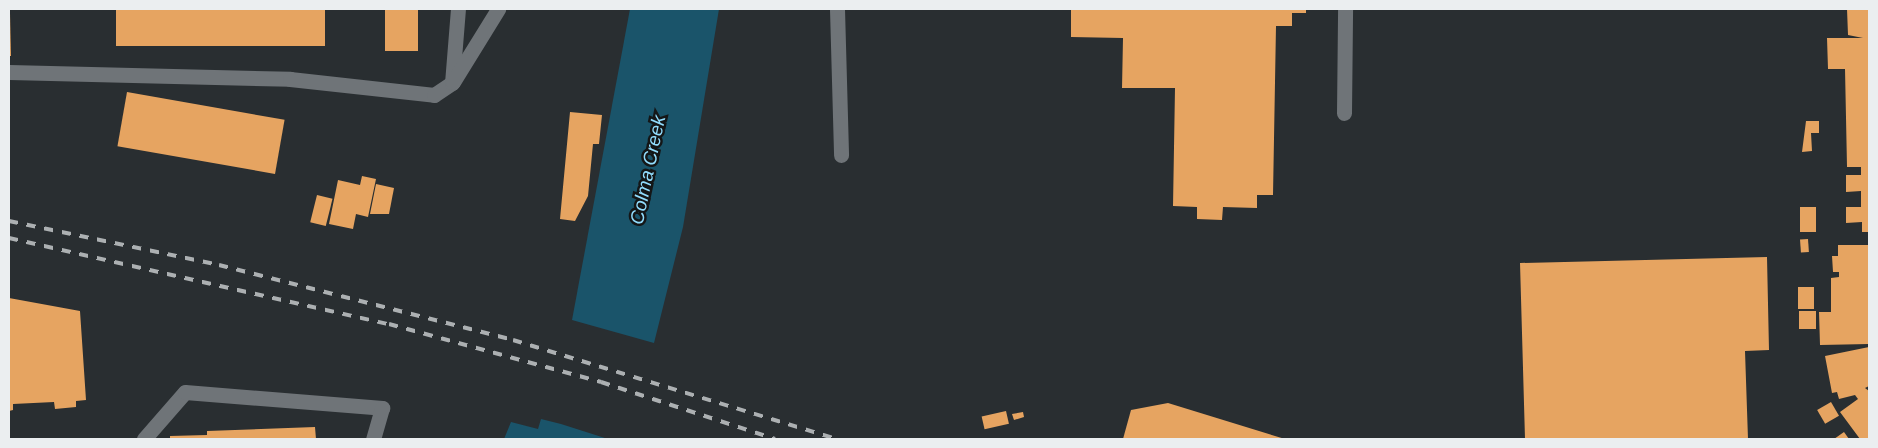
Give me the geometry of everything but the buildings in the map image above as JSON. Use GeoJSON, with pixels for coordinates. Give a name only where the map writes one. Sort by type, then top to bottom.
{"type":"FeatureCollection","features":[{"type":"Feature","properties":{"kind":"lane"},"geometry":{"type":"LineString","coordinates":[[452,84],[458,9]]}},
{"type":"Feature","properties":{"kind":"lane"},"geometry":{"type":"LineString","coordinates":[[9,72],[290,79],[434,96],[452,84],[498,9]]}},
{"type":"Feature","properties":{"kind":"lane"},"geometry":{"type":"LineString","coordinates":[[837,9],[841,155]]}},
{"type":"Feature","properties":{"kind":"lane"},"geometry":{"type":"LineString","coordinates":[[1344,113],[1345,9]]}},
{"type":"Feature","properties":{"kind":"lane"},"geometry":{"type":"LineString","coordinates":[[144,439],[185,392],[382,408],[373,439]]}},
{"type":"Feature","properties":{"kind":"water","name":"Colma Creek"},"geometry":{"type":"Polygon","coordinates":[[[630,9],[719,9],[683,227],[654,343],[572,320],[630,9]]]}},
{"type":"Feature","properties":{"kind":"water"},"geometry":{"type":"Polygon","coordinates":[[[541,419],[608,439],[504,439],[511,422],[538,429],[541,419]]]}},
{"type":"Feature","properties":{"kind":"railway"},"geometry":{"type":"LineString","coordinates":[[9,221],[219,265],[513,340],[836,439]]}},
{"type":"Feature","properties":{"kind":"railway"},"geometry":{"type":"LineString","coordinates":[[9,238],[389,324],[601,382],[775,439]]}}]}
